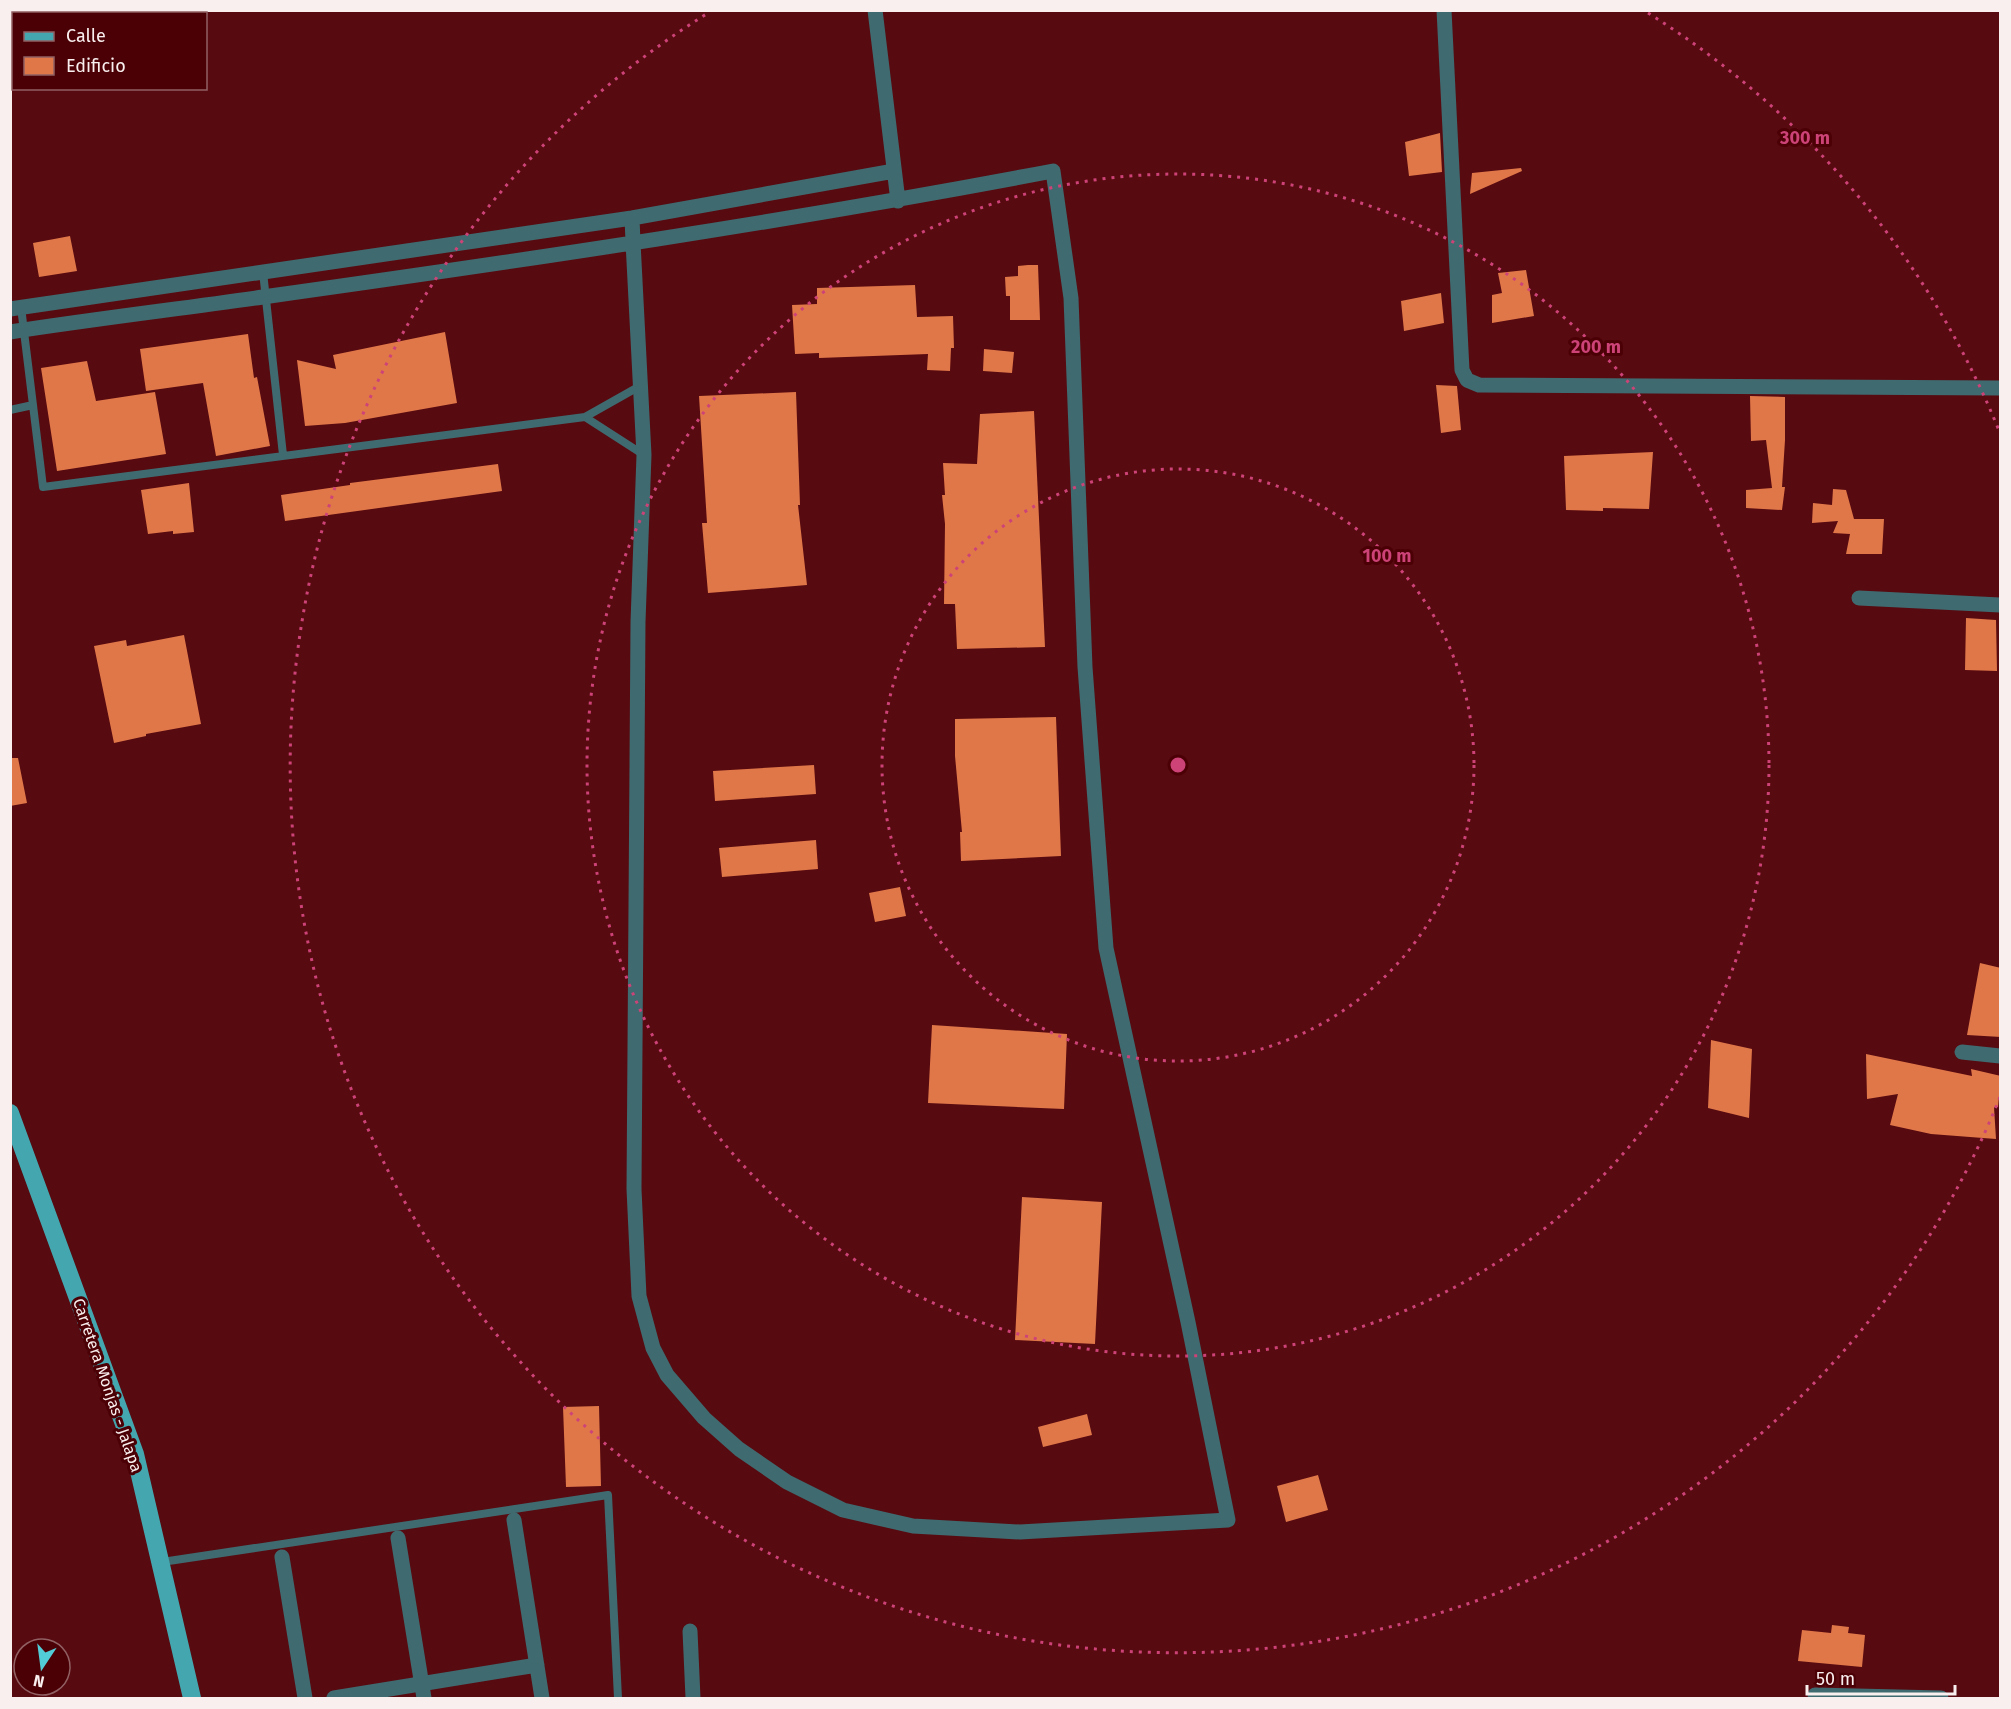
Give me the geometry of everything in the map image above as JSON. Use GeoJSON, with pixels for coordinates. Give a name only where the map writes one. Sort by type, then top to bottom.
{"type":"FeatureCollection","features":[{"type":"Feature","properties":{"kind":"main road","name":"Carretera Monjas - Jalapa"},"geometry":{"type":"LineString","coordinates":[[10,1113],[135,1454],[192,1698]]}},
{"type":"Feature","properties":{"kind":"street"},"geometry":{"type":"LineString","coordinates":[[875,10],[898,201]]}},
{"type":"Feature","properties":{"kind":"street"},"geometry":{"type":"LineString","coordinates":[[1444,10],[1462,370],[1467,380],[1479,385],[2001,388]]}},
{"type":"Feature","properties":{"kind":"street"},"geometry":{"type":"LineString","coordinates":[[16,308],[632,218],[894,171]]}},
{"type":"Feature","properties":{"kind":"street"},"geometry":{"type":"LineString","coordinates":[[17,331],[633,242],[898,201],[1053,171],[1071,298],[1085,667],[1107,948],[1228,1520],[1020,1532],[913,1526],[843,1510],[787,1482],[739,1449],[704,1418],[667,1375],[653,1348],[639,1296],[634,1189],[638,622],[645,455],[633,242],[632,218]]}},
{"type":"Feature","properties":{"kind":"street"},"geometry":{"type":"LineString","coordinates":[[1859,598],[2001,605]]}},
{"type":"Feature","properties":{"kind":"street"},"geometry":{"type":"LineString","coordinates":[[1962,1052],[2001,1056]]}},
{"type":"Feature","properties":{"kind":"street"},"geometry":{"type":"LineString","coordinates":[[514,1520],[542,1698]]}},
{"type":"Feature","properties":{"kind":"street"},"geometry":{"type":"LineString","coordinates":[[398,1538],[423,1691]]}},
{"type":"Feature","properties":{"kind":"street"},"geometry":{"type":"LineString","coordinates":[[282,1557],[305,1698]]}},
{"type":"Feature","properties":{"kind":"street"},"geometry":{"type":"LineString","coordinates":[[690,1631],[693,1698]]}},
{"type":"Feature","properties":{"kind":"street"},"geometry":{"type":"LineString","coordinates":[[334,1698],[423,1691],[537,1665]]}},
{"type":"Feature","properties":{"kind":"street"},"geometry":{"type":"LineString","coordinates":[[1815,1695],[1941,1698]]}},
{"type":"Feature","properties":{"kind":"lane"},"geometry":{"type":"LineString","coordinates":[[262,272],[283,455]]}},
{"type":"Feature","properties":{"kind":"lane"},"geometry":{"type":"LineString","coordinates":[[16,308],[17,331],[33,405],[43,487],[585,417],[641,385]]}},
{"type":"Feature","properties":{"kind":"lane"},"geometry":{"type":"LineString","coordinates":[[10,410],[33,405]]}},
{"type":"Feature","properties":{"kind":"lane"},"geometry":{"type":"LineString","coordinates":[[585,417],[645,455]]}},
{"type":"Feature","properties":{"kind":"lane"},"geometry":{"type":"LineString","coordinates":[[160,1563],[608,1495],[618,1698]]}},
{"type":"Feature","properties":{"kind":"building"},"geometry":{"type":"Polygon","coordinates":[[[1440,133],[1442,172],[1409,176],[1405,142],[1440,133]]]}},
{"type":"Feature","properties":{"kind":"building"},"geometry":{"type":"Polygon","coordinates":[[[1521,168],[1522,171],[1470,194],[1472,173],[1521,168]]]}},
{"type":"Feature","properties":{"kind":"building"},"geometry":{"type":"Polygon","coordinates":[[[70,236],[77,271],[39,277],[33,243],[70,236]]]}},
{"type":"Feature","properties":{"kind":"building"},"geometry":{"type":"Polygon","coordinates":[[[1038,265],[1040,320],[1010,320],[1010,296],[1006,296],[1005,277],[1018,276],[1018,266],[1038,265]]]}},
{"type":"Feature","properties":{"kind":"building"},"geometry":{"type":"Polygon","coordinates":[[[1526,270],[1534,316],[1492,323],[1492,295],[1502,293],[1498,273],[1526,270]]]}},
{"type":"Feature","properties":{"kind":"building"},"geometry":{"type":"Polygon","coordinates":[[[915,285],[917,317],[953,316],[954,348],[951,348],[950,371],[927,370],[928,354],[819,358],[819,353],[795,354],[792,305],[817,304],[817,288],[915,285]]]}},
{"type":"Feature","properties":{"kind":"building"},"geometry":{"type":"Polygon","coordinates":[[[1441,293],[1444,323],[1404,331],[1401,301],[1441,293]]]}},
{"type":"Feature","properties":{"kind":"building"},"geometry":{"type":"Polygon","coordinates":[[[445,332],[457,403],[345,423],[305,426],[297,360],[336,369],[333,355],[445,332]]]}},
{"type":"Feature","properties":{"kind":"building"},"geometry":{"type":"Polygon","coordinates":[[[248,334],[254,378],[257,377],[270,446],[216,456],[203,383],[146,391],[140,349],[248,334]]]}},
{"type":"Feature","properties":{"kind":"building"},"geometry":{"type":"Polygon","coordinates":[[[984,349],[1014,352],[1012,373],[983,371],[984,349]]]}},
{"type":"Feature","properties":{"kind":"building"},"geometry":{"type":"Polygon","coordinates":[[[87,361],[96,401],[155,392],[166,454],[57,471],[41,368],[87,361]]]}},
{"type":"Feature","properties":{"kind":"building"},"geometry":{"type":"Polygon","coordinates":[[[1436,385],[1457,386],[1461,430],[1441,433],[1436,385]]]}},
{"type":"Feature","properties":{"kind":"building"},"geometry":{"type":"Polygon","coordinates":[[[796,392],[800,505],[798,505],[807,585],[708,593],[702,523],[707,523],[699,396],[796,392]]]}},
{"type":"Feature","properties":{"kind":"building"},"geometry":{"type":"Polygon","coordinates":[[[1750,396],[1785,397],[1782,487],[1785,487],[1782,510],[1746,508],[1746,490],[1772,488],[1766,440],[1751,441],[1750,396]]]}},
{"type":"Feature","properties":{"kind":"building"},"geometry":{"type":"Polygon","coordinates":[[[1034,411],[1045,647],[957,649],[955,604],[944,604],[943,463],[977,464],[980,414],[1034,411]]]}},
{"type":"Feature","properties":{"kind":"building"},"geometry":{"type":"Polygon","coordinates":[[[1653,452],[1649,509],[1566,510],[1564,456],[1653,452]]]}},
{"type":"Feature","properties":{"kind":"building"},"geometry":{"type":"Polygon","coordinates":[[[498,464],[502,491],[285,521],[281,495],[350,485],[350,483],[498,464]]]}},
{"type":"Feature","properties":{"kind":"building"},"geometry":{"type":"Polygon","coordinates":[[[189,483],[194,532],[173,534],[173,531],[148,534],[141,490],[189,483]]]}},
{"type":"Feature","properties":{"kind":"building"},"geometry":{"type":"Polygon","coordinates":[[[1833,489],[1846,490],[1854,519],[1884,519],[1882,554],[1846,554],[1850,534],[1833,533],[1838,521],[1812,523],[1813,503],[1832,505],[1833,489]]]}},
{"type":"Feature","properties":{"kind":"building"},"geometry":{"type":"Polygon","coordinates":[[[1966,618],[1996,620],[1997,671],[1965,670],[1966,618]]]}},
{"type":"Feature","properties":{"kind":"building"},"geometry":{"type":"Polygon","coordinates":[[[184,635],[201,724],[146,734],[146,736],[114,743],[94,646],[126,640],[127,646],[184,635]]]}},
{"type":"Feature","properties":{"kind":"building"},"geometry":{"type":"Polygon","coordinates":[[[1056,717],[1061,856],[961,861],[960,832],[962,832],[955,756],[955,719],[1056,717]]]}},
{"type":"Feature","properties":{"kind":"building"},"geometry":{"type":"Polygon","coordinates":[[[10,758],[18,758],[27,803],[10,806],[10,758]]]}},
{"type":"Feature","properties":{"kind":"building"},"geometry":{"type":"Polygon","coordinates":[[[814,765],[816,794],[715,801],[713,771],[814,765]]]}},
{"type":"Feature","properties":{"kind":"building"},"geometry":{"type":"Polygon","coordinates":[[[816,840],[818,869],[722,877],[719,848],[816,840]]]}},
{"type":"Feature","properties":{"kind":"building"},"geometry":{"type":"Polygon","coordinates":[[[900,887],[906,916],[875,922],[869,893],[900,887]]]}},
{"type":"Feature","properties":{"kind":"building"},"geometry":{"type":"Polygon","coordinates":[[[1980,963],[2001,968],[2001,1037],[1967,1035],[1980,963]]]}},
{"type":"Feature","properties":{"kind":"building"},"geometry":{"type":"Polygon","coordinates":[[[932,1025],[1067,1034],[1064,1109],[928,1103],[932,1025]]]}},
{"type":"Feature","properties":{"kind":"building"},"geometry":{"type":"Polygon","coordinates":[[[1711,1040],[1752,1049],[1749,1118],[1708,1108],[1711,1040]]]}},
{"type":"Feature","properties":{"kind":"building"},"geometry":{"type":"Polygon","coordinates":[[[1866,1054],[1972,1076],[1971,1069],[2001,1076],[1998,1107],[1994,1107],[1996,1139],[1931,1134],[1890,1125],[1898,1094],[1867,1099],[1866,1054]]]}},
{"type":"Feature","properties":{"kind":"building"},"geometry":{"type":"Polygon","coordinates":[[[1022,1197],[1102,1202],[1095,1344],[1015,1340],[1022,1197]]]}},
{"type":"Feature","properties":{"kind":"building"},"geometry":{"type":"Polygon","coordinates":[[[599,1406],[601,1486],[566,1487],[563,1407],[599,1406]]]}},
{"type":"Feature","properties":{"kind":"building"},"geometry":{"type":"Polygon","coordinates":[[[1087,1414],[1092,1435],[1043,1447],[1038,1427],[1087,1414]]]}},
{"type":"Feature","properties":{"kind":"building"},"geometry":{"type":"Polygon","coordinates":[[[1318,1475],[1328,1510],[1286,1522],[1277,1486],[1318,1475]]]}},
{"type":"Feature","properties":{"kind":"building"},"geometry":{"type":"Polygon","coordinates":[[[1832,1625],[1849,1627],[1848,1633],[1865,1635],[1862,1667],[1798,1661],[1802,1630],[1831,1633],[1832,1625]]]}}]}
